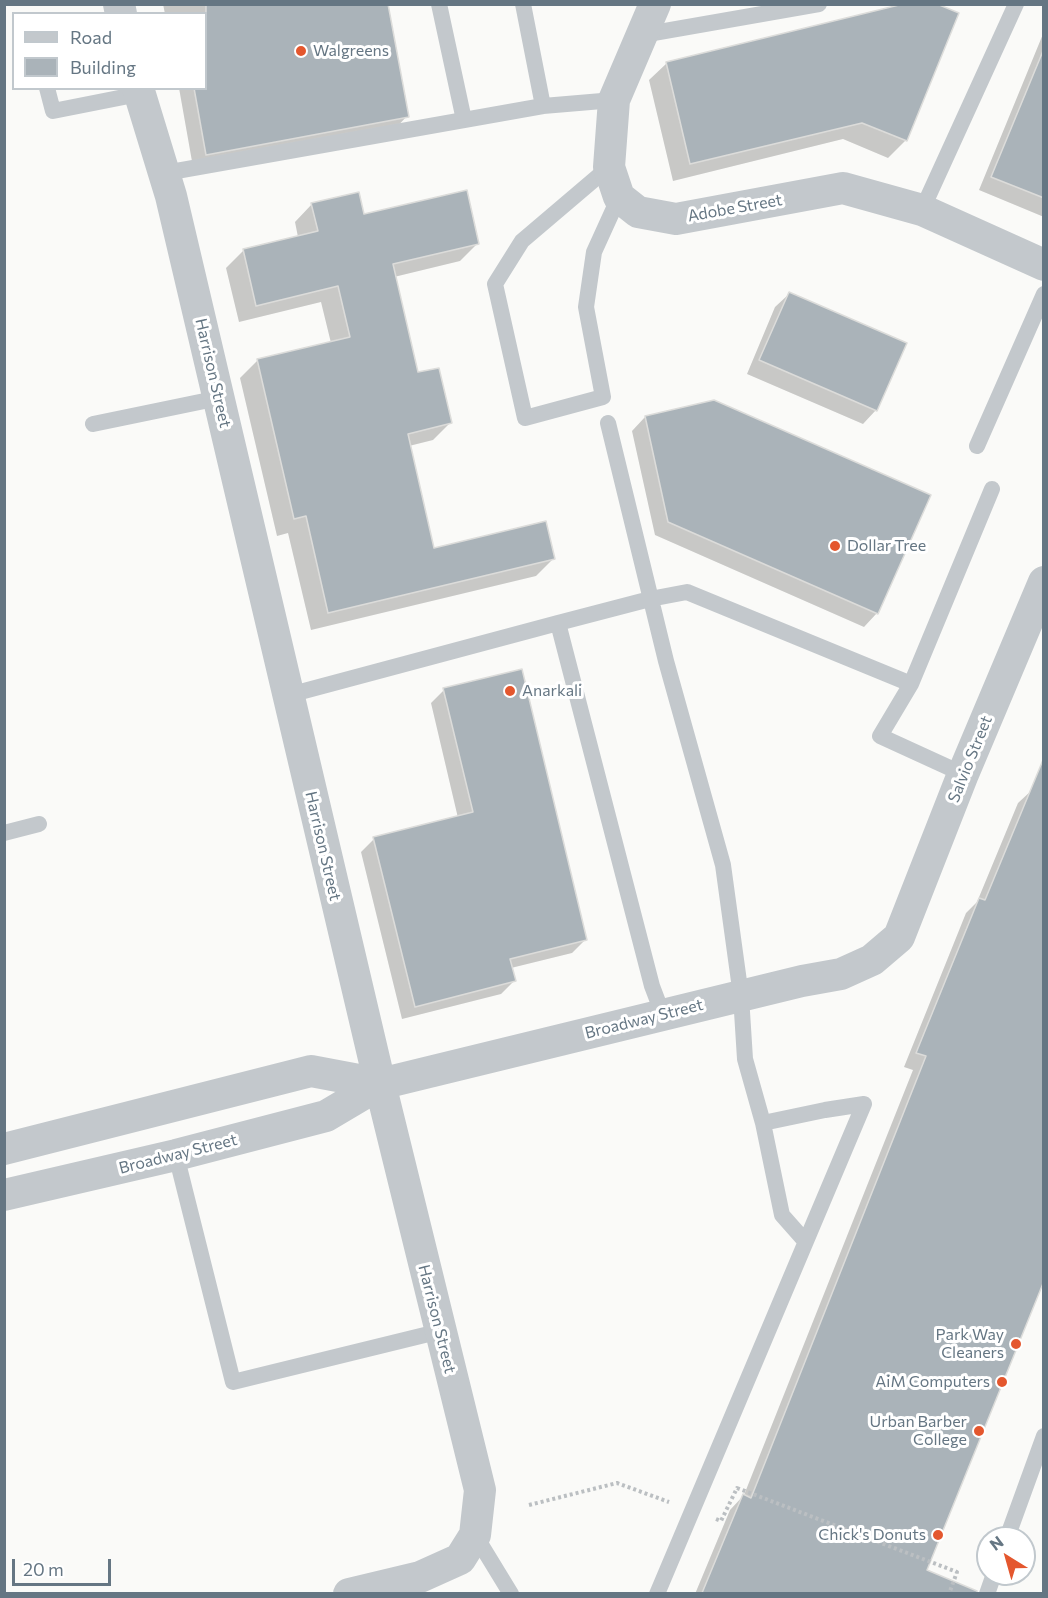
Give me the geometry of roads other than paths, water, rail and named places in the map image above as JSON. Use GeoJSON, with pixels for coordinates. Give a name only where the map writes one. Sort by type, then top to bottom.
{"type":"FeatureCollection","features":[{"type":"Feature","properties":{"kind":"street"},"geometry":{"type":"LineString","coordinates":[[619,197],[609,167],[614,100],[655,4]]}},
{"type":"Feature","properties":{"kind":"street","name":"Harrison Street"},"geometry":{"type":"LineString","coordinates":[[139,91],[165,173],[380,1084],[480,1490],[475,1535],[460,1559],[420,1577],[349,1593]]}},
{"type":"Feature","properties":{"kind":"street","name":"Adobe Street"},"geometry":{"type":"LineString","coordinates":[[619,197],[638,212],[676,219],[843,188],[922,210],[1044,264]]}},
{"type":"Feature","properties":{"kind":"street","name":"Salvio Street"},"geometry":{"type":"LineString","coordinates":[[899,937],[963,774],[1043,584]]}},
{"type":"Feature","properties":{"kind":"street","name":"Broadway Street"},"geometry":{"type":"LineString","coordinates":[[4,1195],[176,1155],[326,1116],[380,1084],[741,996],[841,974],[872,960],[899,937]]}},
{"type":"Feature","properties":{"kind":"street","name":"Broadway Street"},"geometry":{"type":"LineString","coordinates":[[4,1149],[311,1071],[380,1084]]}},
{"type":"Feature","properties":{"kind":"lane"},"geometry":{"type":"LineString","coordinates":[[439,4],[464,120]]}},
{"type":"Feature","properties":{"kind":"lane"},"geometry":{"type":"LineString","coordinates":[[523,4],[543,106]]}},
{"type":"Feature","properties":{"kind":"lane"},"geometry":{"type":"LineString","coordinates":[[642,35],[819,4]]}},
{"type":"Feature","properties":{"kind":"lane"},"geometry":{"type":"LineString","coordinates":[[922,210],[1016,4]]}},
{"type":"Feature","properties":{"kind":"lane"},"geometry":{"type":"LineString","coordinates":[[48,90],[53,111],[139,91]]}},
{"type":"Feature","properties":{"kind":"lane"},"geometry":{"type":"LineString","coordinates":[[165,173],[543,106],[614,100]]}},
{"type":"Feature","properties":{"kind":"lane"},"geometry":{"type":"LineString","coordinates":[[609,167],[522,241],[495,284],[525,418],[603,397],[586,307],[594,252],[619,197]]}},
{"type":"Feature","properties":{"kind":"lane"},"geometry":{"type":"LineString","coordinates":[[977,447],[1044,294]]}},
{"type":"Feature","properties":{"kind":"lane"},"geometry":{"type":"LineString","coordinates":[[93,424],[219,398]]}},
{"type":"Feature","properties":{"kind":"lane"},"geometry":{"type":"LineString","coordinates":[[608,423],[650,599],[723,865],[741,996],[745,1059],[763,1123],[782,1215],[805,1241]]}},
{"type":"Feature","properties":{"kind":"lane"},"geometry":{"type":"LineString","coordinates":[[963,774],[880,736],[911,684],[992,489]]}},
{"type":"Feature","properties":{"kind":"lane"},"geometry":{"type":"LineString","coordinates":[[289,695],[650,599],[687,592],[911,684]]}},
{"type":"Feature","properties":{"kind":"lane"},"geometry":{"type":"LineString","coordinates":[[558,623],[652,986],[663,1015]]}},
{"type":"Feature","properties":{"kind":"lane"},"geometry":{"type":"LineString","coordinates":[[4,833],[39,824]]}},
{"type":"Feature","properties":{"kind":"lane"},"geometry":{"type":"LineString","coordinates":[[657,1593],[864,1104],[763,1123]]}},
{"type":"Feature","properties":{"kind":"lane"},"geometry":{"type":"LineString","coordinates":[[176,1155],[233,1382],[441,1331]]}},
{"type":"Feature","properties":{"kind":"lane"},"geometry":{"type":"LineString","coordinates":[[1011,1526],[1044,1436]]}},
{"type":"Feature","properties":{"kind":"lane"},"geometry":{"type":"LineString","coordinates":[[475,1535],[512,1593]]}},
{"type":"Feature","properties":{"kind":"place","name":"Walgreens"},"geometry":{"type":"Point","coordinates":[301,51]}},
{"type":"Feature","properties":{"kind":"place","name":"Dollar Tree"},"geometry":{"type":"Point","coordinates":[835,546]}},
{"type":"Feature","properties":{"kind":"place","name":"Anarkali"},"geometry":{"type":"Point","coordinates":[510,691]}},
{"type":"Feature","properties":{"kind":"place","name":"Park Way Cleaners"},"geometry":{"type":"Point","coordinates":[1016,1344]}},
{"type":"Feature","properties":{"kind":"place","name":"AiM Computers"},"geometry":{"type":"Point","coordinates":[1002,1382]}},
{"type":"Feature","properties":{"kind":"place","name":"Urban Barber College"},"geometry":{"type":"Point","coordinates":[979,1431]}},
{"type":"Feature","properties":{"kind":"place","name":"Chick's Donuts"},"geometry":{"type":"Point","coordinates":[938,1535]}}]}
